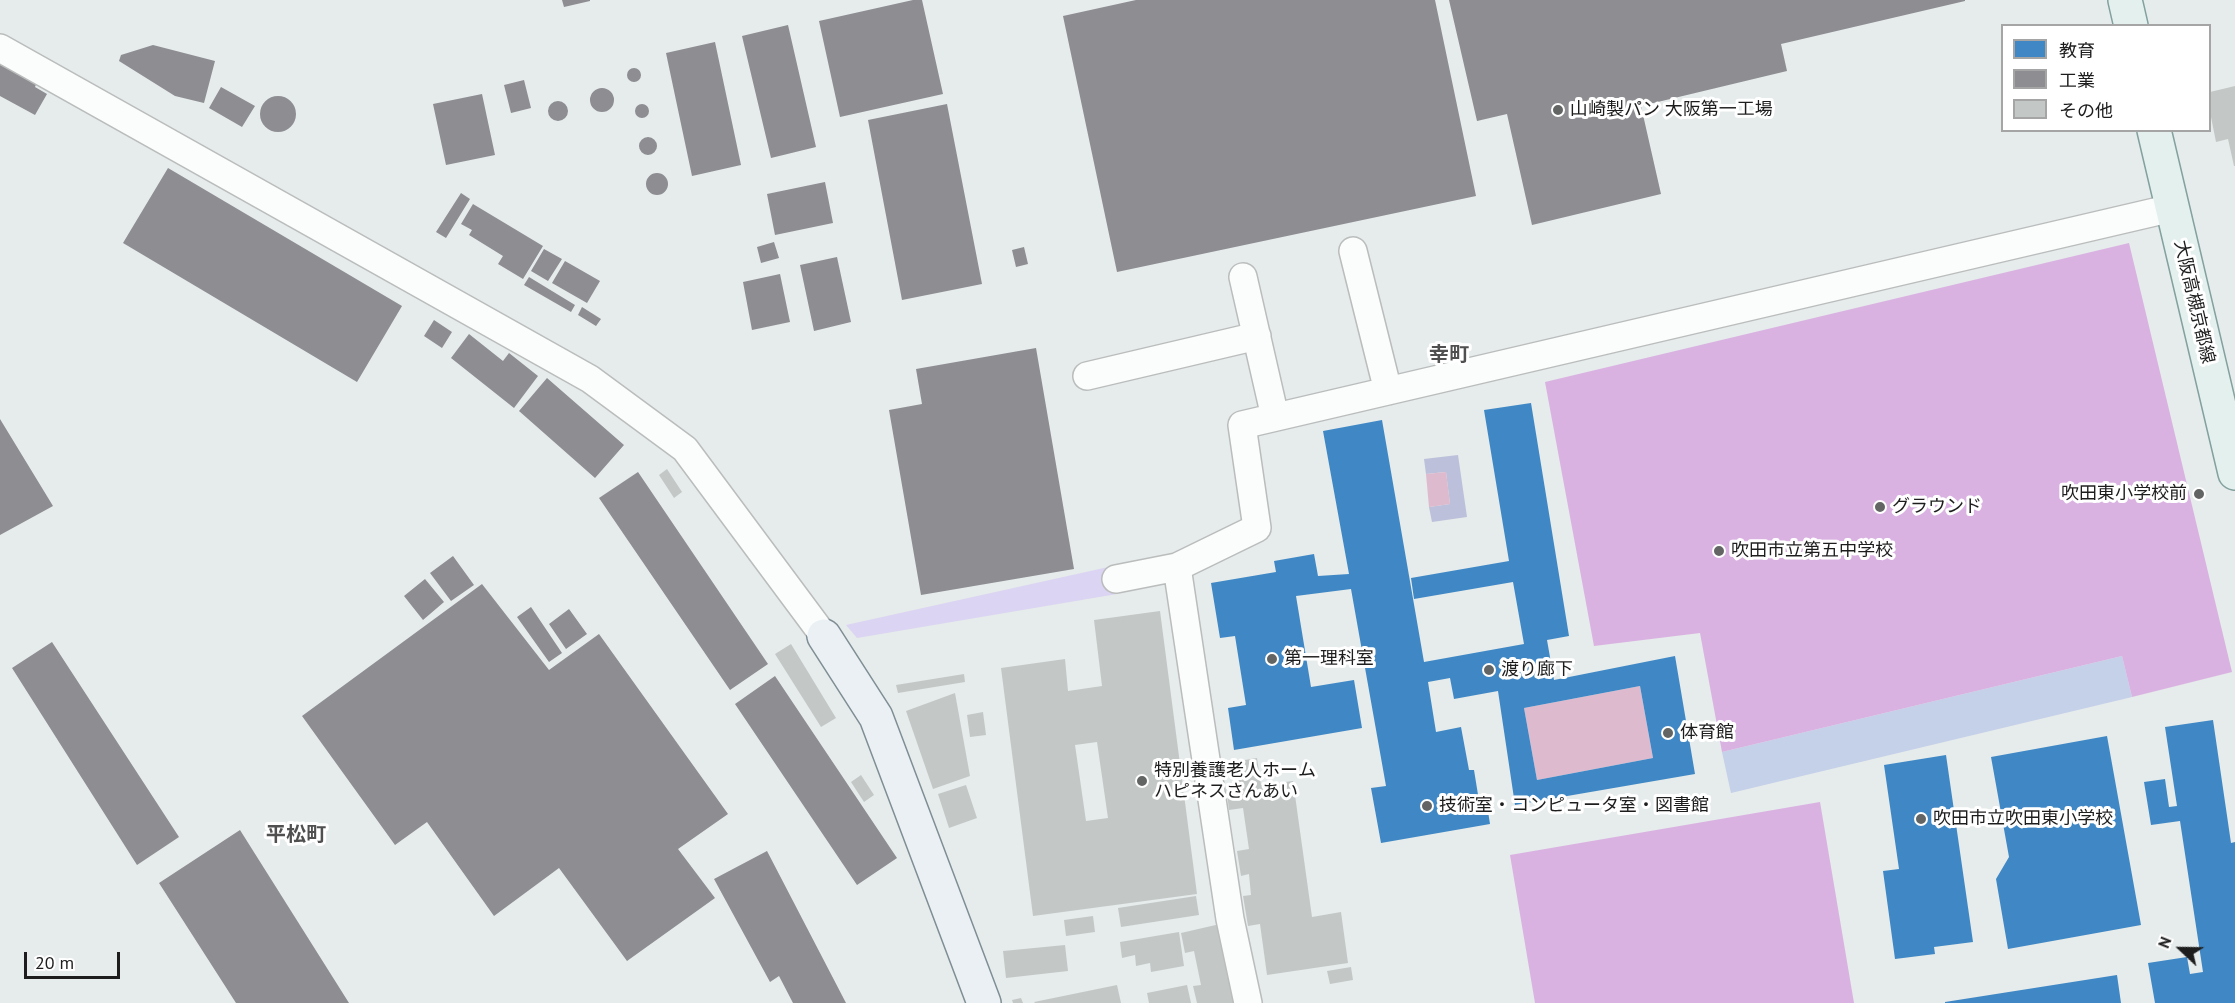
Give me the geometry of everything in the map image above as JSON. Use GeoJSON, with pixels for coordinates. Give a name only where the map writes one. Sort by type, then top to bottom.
{"type":"FeatureCollection","features":[{"type":"Feature","properties":{"kind":"main road"},"geometry":{"type":"LineString","coordinates":[[2125,0],[2131,24]]}},
{"type":"Feature","properties":{"kind":"main road","name":"大阪高槻京都線"},"geometry":{"type":"LineString","coordinates":[[2154,132],[2235,473]]}},
{"type":"Feature","properties":{"kind":"street"},"geometry":{"type":"LineString","coordinates":[[0,48],[590,379],[685,449],[824,636],[876,717],[984,1003]]}},
{"type":"Feature","properties":{"kind":"street"},"geometry":{"type":"LineString","coordinates":[[1116,579],[1177,567],[1257,528],[1242,425],[2172,208]]}},
{"type":"Feature","properties":{"kind":"street"},"geometry":{"type":"LineString","coordinates":[[1353,251],[1388,391]]}},
{"type":"Feature","properties":{"kind":"street"},"geometry":{"type":"LineString","coordinates":[[1243,277],[1275,417]]}},
{"type":"Feature","properties":{"kind":"street"},"geometry":{"type":"LineString","coordinates":[[1087,376],[1257,336]]}},
{"type":"Feature","properties":{"kind":"street"},"geometry":{"type":"LineString","coordinates":[[1177,567],[1230,919],[1248,1003]]}},
{"type":"Feature","properties":{"kind":"shaded area","name":"グラウンド"},"geometry":{"type":"Polygon","coordinates":[[[2129,243],[2232,672],[2132,697],[2122,656],[1722,752],[1700,633],[1594,646],[1545,382],[2129,243]]]}},
{"type":"Feature","properties":{"kind":"shaded area"},"geometry":{"type":"Polygon","coordinates":[[[1458,455],[1467,517],[1432,522],[1429,507],[1450,504],[1446,472],[1426,474],[1424,459],[1458,455]]]}},
{"type":"Feature","properties":{"kind":"shaded area"},"geometry":{"type":"Polygon","coordinates":[[[1446,472],[1450,504],[1429,507],[1426,474],[1446,472]]]}},
{"type":"Feature","properties":{"kind":"shaded area"},"geometry":{"type":"Polygon","coordinates":[[[1113,566],[1117,594],[857,638],[846,625],[1113,566]]]}},
{"type":"Feature","properties":{"kind":"shaded area"},"geometry":{"type":"Polygon","coordinates":[[[2122,656],[2132,697],[1731,793],[1722,752],[2122,656]]]}},
{"type":"Feature","properties":{"kind":"shaded area"},"geometry":{"type":"Polygon","coordinates":[[[1640,686],[1653,758],[1537,780],[1524,708],[1640,686]]]}},
{"type":"Feature","properties":{"kind":"shaded area"},"geometry":{"type":"Polygon","coordinates":[[[1820,802],[1854,1003],[1535,1003],[1510,855],[1820,802]]]}},
{"type":"Feature","properties":{"kind":"building: 教育"},"geometry":{"type":"Polygon","coordinates":[[[1531,403],[1569,636],[1547,640],[1554,680],[1675,656],[1695,774],[1515,805],[1498,691],[1454,699],[1450,678],[1428,682],[1436,732],[1461,727],[1469,770],[1474,770],[1480,807],[1487,805],[1490,824],[1381,843],[1371,788],[1386,786],[1351,589],[1296,596],[1311,687],[1354,680],[1362,728],[1234,750],[1228,708],[1246,705],[1235,636],[1220,638],[1211,583],[1276,572],[1274,561],[1314,554],[1318,576],[1349,574],[1323,431],[1382,420],[1424,662],[1524,644],[1513,582],[1414,599],[1411,578],[1509,561],[1484,410],[1531,403]],[[1640,686],[1524,708],[1537,780],[1653,758],[1640,686]]]}},
{"type":"Feature","properties":{"kind":"building: 教育"},"geometry":{"type":"Polygon","coordinates":[[[2213,720],[2231,843],[2235,842],[2235,1003],[2155,1003],[2148,963],[2187,957],[2190,974],[2203,972],[2180,821],[2151,825],[2144,782],[2165,779],[2169,807],[2177,806],[2165,727],[2213,720]]]}},
{"type":"Feature","properties":{"kind":"building: 教育"},"geometry":{"type":"Polygon","coordinates":[[[2107,736],[2141,925],[2008,949],[1996,879],[2009,857],[1991,757],[2107,736]]]}},
{"type":"Feature","properties":{"kind":"building: 教育"},"geometry":{"type":"Polygon","coordinates":[[[1946,755],[1973,942],[1934,947],[1935,954],[1895,959],[1883,871],[1899,869],[1884,765],[1946,755]]]}},
{"type":"Feature","properties":{"kind":"building: 教育"},"geometry":{"type":"Polygon","coordinates":[[[2117,975],[2121,1003],[1945,1003],[1945,1002],[2117,975]]]}},
{"type":"Feature","properties":{"kind":"building: 工業"},"geometry":{"type":"Polygon","coordinates":[[[562,0],[590,0],[590,1],[564,7],[562,0]]]}},
{"type":"Feature","properties":{"kind":"building: 工業"},"geometry":{"type":"Polygon","coordinates":[[[922,0],[943,94],[840,117],[819,21],[922,0]]]}},
{"type":"Feature","properties":{"kind":"building: 工業"},"geometry":{"type":"Polygon","coordinates":[[[1136,0],[1435,0],[1476,196],[1117,272],[1063,16],[1136,0]]]}},
{"type":"Feature","properties":{"kind":"building: 工業","name":"山崎製パン 大阪第一工場"},"geometry":{"type":"Polygon","coordinates":[[[1449,0],[1965,1],[1781,44],[1787,71],[1641,106],[1661,194],[1532,225],[1507,114],[1477,121],[1449,0]]]}},
{"type":"Feature","properties":{"kind":"building: 工業"},"geometry":{"type":"Polygon","coordinates":[[[788,25],[816,147],[771,158],[742,36],[788,25]]]}},
{"type":"Feature","properties":{"kind":"building: 工業"},"geometry":{"type":"Polygon","coordinates":[[[715,42],[741,165],[692,176],[666,53],[715,42]]]}},
{"type":"Feature","properties":{"kind":"building: 工業"},"geometry":{"type":"Polygon","coordinates":[[[153,45],[215,61],[204,103],[175,96],[119,61],[121,55],[153,45]]]}},
{"type":"Feature","properties":{"kind":"building: 工業"},"geometry":{"type":"Polygon","coordinates":[[[0,63],[37,82],[35,87],[47,94],[35,115],[0,96],[0,63]]]}},
{"type":"Feature","properties":{"kind":"building: 工業"},"geometry":{"type":"Polygon","coordinates":[[[634,68],[639,70],[641,75],[639,80],[634,82],[629,80],[627,75],[629,70],[634,68]]]}},
{"type":"Feature","properties":{"kind":"building: 工業"},"geometry":{"type":"Polygon","coordinates":[[[524,80],[531,108],[511,113],[504,85],[524,80]]]}},
{"type":"Feature","properties":{"kind":"building: 工業"},"geometry":{"type":"Polygon","coordinates":[[[221,87],[255,106],[242,127],[209,108],[221,87]]]}},
{"type":"Feature","properties":{"kind":"building: 工業"},"geometry":{"type":"Polygon","coordinates":[[[602,88],[607,89],[613,95],[613,105],[607,111],[602,112],[597,111],[591,105],[590,100],[591,95],[597,89],[602,88]]]}},
{"type":"Feature","properties":{"kind":"building: 工業"},"geometry":{"type":"Polygon","coordinates":[[[482,94],[495,155],[446,165],[433,104],[482,94]]]}},
{"type":"Feature","properties":{"kind":"building: 工業"},"geometry":{"type":"Polygon","coordinates":[[[278,96],[291,101],[296,114],[291,127],[278,132],[265,127],[260,114],[265,101],[278,96]]]}},
{"type":"Feature","properties":{"kind":"building: 工業"},"geometry":{"type":"Polygon","coordinates":[[[558,101],[565,104],[568,111],[565,118],[558,121],[551,118],[548,111],[551,104],[558,101]]]}},
{"type":"Feature","properties":{"kind":"building: 工業"},"geometry":{"type":"Polygon","coordinates":[[[642,104],[647,106],[649,111],[647,116],[642,118],[637,116],[635,111],[637,106],[642,104]]]}},
{"type":"Feature","properties":{"kind":"building: 工業"},"geometry":{"type":"Polygon","coordinates":[[[947,104],[982,284],[902,300],[868,120],[947,104]]]}},
{"type":"Feature","properties":{"kind":"building: 工業"},"geometry":{"type":"Polygon","coordinates":[[[644,137],[652,137],[657,142],[655,153],[644,155],[639,150],[639,142],[644,137]]]}},
{"type":"Feature","properties":{"kind":"building: 工業"},"geometry":{"type":"Polygon","coordinates":[[[168,168],[402,306],[357,382],[123,243],[168,168]]]}},
{"type":"Feature","properties":{"kind":"building: 工業"},"geometry":{"type":"Polygon","coordinates":[[[657,173],[667,180],[668,184],[661,194],[657,195],[647,188],[646,184],[653,174],[657,173]]]}},
{"type":"Feature","properties":{"kind":"building: 工業"},"geometry":{"type":"Polygon","coordinates":[[[825,182],[833,223],[775,235],[767,194],[825,182]]]}},
{"type":"Feature","properties":{"kind":"building: 工業"},"geometry":{"type":"Polygon","coordinates":[[[461,193],[470,199],[446,238],[436,232],[461,193]]]}},
{"type":"Feature","properties":{"kind":"building: 工業"},"geometry":{"type":"Polygon","coordinates":[[[473,204],[543,246],[523,279],[498,264],[503,256],[469,235],[472,230],[461,224],[473,204]]]}},
{"type":"Feature","properties":{"kind":"building: 工業"},"geometry":{"type":"Polygon","coordinates":[[[774,242],[779,258],[761,263],[757,247],[774,242]]]}},
{"type":"Feature","properties":{"kind":"building: 工業"},"geometry":{"type":"Polygon","coordinates":[[[1024,247],[1028,264],[1016,267],[1012,250],[1024,247]]]}},
{"type":"Feature","properties":{"kind":"building: 工業"},"geometry":{"type":"Polygon","coordinates":[[[544,249],[562,259],[548,281],[531,271],[544,249]]]}},
{"type":"Feature","properties":{"kind":"building: 工業"},"geometry":{"type":"Polygon","coordinates":[[[837,257],[851,322],[814,331],[800,265],[837,257]]]}},
{"type":"Feature","properties":{"kind":"building: 工業"},"geometry":{"type":"Polygon","coordinates":[[[565,261],[600,281],[587,303],[552,283],[565,261]]]}},
{"type":"Feature","properties":{"kind":"building: 工業"},"geometry":{"type":"Polygon","coordinates":[[[780,274],[790,322],[752,330],[743,282],[780,274]]]}},
{"type":"Feature","properties":{"kind":"building: 工業"},"geometry":{"type":"Polygon","coordinates":[[[529,277],[575,305],[571,312],[524,285],[529,277]]]}},
{"type":"Feature","properties":{"kind":"building: 工業"},"geometry":{"type":"Polygon","coordinates":[[[582,307],[601,319],[596,326],[578,315],[582,307]]]}},
{"type":"Feature","properties":{"kind":"building: 工業"},"geometry":{"type":"Polygon","coordinates":[[[434,320],[452,332],[442,348],[424,336],[434,320]]]}},
{"type":"Feature","properties":{"kind":"building: 工業"},"geometry":{"type":"Polygon","coordinates":[[[469,334],[503,361],[509,353],[538,376],[514,408],[451,358],[469,334]]]}},
{"type":"Feature","properties":{"kind":"building: 工業"},"geometry":{"type":"Polygon","coordinates":[[[1036,348],[1074,569],[921,595],[889,410],[922,404],[916,369],[1036,348]]]}},
{"type":"Feature","properties":{"kind":"building: 工業"},"geometry":{"type":"Polygon","coordinates":[[[547,378],[624,445],[595,478],[519,411],[547,378]]]}},
{"type":"Feature","properties":{"kind":"building: 工業"},"geometry":{"type":"Polygon","coordinates":[[[0,419],[53,506],[0,535],[0,419]]]}},
{"type":"Feature","properties":{"kind":"building: 工業"},"geometry":{"type":"Polygon","coordinates":[[[638,472],[768,664],[730,690],[599,498],[638,472]]]}},
{"type":"Feature","properties":{"kind":"building: 工業"},"geometry":{"type":"Polygon","coordinates":[[[453,556],[474,585],[451,601],[430,573],[453,556]]]}},
{"type":"Feature","properties":{"kind":"building: 工業"},"geometry":{"type":"Polygon","coordinates":[[[425,579],[444,602],[423,620],[404,596],[425,579]]]}},
{"type":"Feature","properties":{"kind":"building: 工業"},"geometry":{"type":"Polygon","coordinates":[[[482,584],[549,670],[599,634],[728,814],[678,849],[715,898],[627,961],[559,868],[494,916],[427,822],[395,845],[302,716],[482,584]]]}},
{"type":"Feature","properties":{"kind":"building: 工業"},"geometry":{"type":"Polygon","coordinates":[[[531,607],[562,653],[549,662],[517,617],[531,607]]]}},
{"type":"Feature","properties":{"kind":"building: 工業"},"geometry":{"type":"Polygon","coordinates":[[[569,609],[587,634],[566,649],[549,624],[569,609]]]}},
{"type":"Feature","properties":{"kind":"building: 工業"},"geometry":{"type":"Polygon","coordinates":[[[52,642],[179,837],[137,865],[12,668],[52,642]]]}},
{"type":"Feature","properties":{"kind":"building: 工業"},"geometry":{"type":"Polygon","coordinates":[[[775,676],[897,858],[857,885],[735,704],[775,676]]]}},
{"type":"Feature","properties":{"kind":"building: 工業"},"geometry":{"type":"Polygon","coordinates":[[[240,830],[349,1003],[236,1003],[159,883],[240,830]]]}},
{"type":"Feature","properties":{"kind":"building: 工業"},"geometry":{"type":"Polygon","coordinates":[[[767,851],[846,1003],[793,1003],[779,976],[770,982],[714,879],[767,851]]]}},
{"type":"Feature","properties":{"kind":"building: その他"},"geometry":{"type":"Polygon","coordinates":[[[2235,86],[2235,166],[2228,139],[2216,142],[2211,117],[2211,92],[2235,86]]]}},
{"type":"Feature","properties":{"kind":"building: その他"},"geometry":{"type":"Polygon","coordinates":[[[667,469],[682,492],[674,498],[659,475],[667,469]]]}},
{"type":"Feature","properties":{"kind":"building: その他","name":"特別養護老人ホーム ハピネスさんあい"},"geometry":{"type":"Polygon","coordinates":[[[1160,611],[1197,894],[1033,916],[1001,668],[1065,659],[1068,691],[1102,686],[1094,620],[1160,611]],[[1097,742],[1075,745],[1086,821],[1108,818],[1097,742]]]}},
{"type":"Feature","properties":{"kind":"building: その他"},"geometry":{"type":"Polygon","coordinates":[[[791,644],[836,718],[821,727],[775,654],[791,644]]]}},
{"type":"Feature","properties":{"kind":"building: その他"},"geometry":{"type":"Polygon","coordinates":[[[964,674],[965,682],[898,693],[896,685],[964,674]]]}},
{"type":"Feature","properties":{"kind":"building: その他"},"geometry":{"type":"Polygon","coordinates":[[[955,693],[970,776],[933,789],[906,711],[955,693]]]}},
{"type":"Feature","properties":{"kind":"building: その他"},"geometry":{"type":"Polygon","coordinates":[[[983,712],[986,735],[970,737],[967,715],[983,712]]]}},
{"type":"Feature","properties":{"kind":"building: その他"},"geometry":{"type":"Polygon","coordinates":[[[1257,758],[1261,785],[1293,781],[1312,917],[1341,912],[1348,963],[1267,975],[1260,924],[1248,926],[1243,896],[1251,895],[1249,874],[1241,876],[1237,851],[1249,849],[1243,808],[1229,810],[1226,785],[1237,783],[1233,762],[1257,758]]]}},
{"type":"Feature","properties":{"kind":"building: その他"},"geometry":{"type":"Polygon","coordinates":[[[861,775],[874,795],[864,802],[851,782],[861,775]]]}},
{"type":"Feature","properties":{"kind":"building: その他"},"geometry":{"type":"Polygon","coordinates":[[[966,785],[977,818],[949,828],[938,794],[966,785]]]}},
{"type":"Feature","properties":{"kind":"building: その他"},"geometry":{"type":"Polygon","coordinates":[[[1196,896],[1199,915],[1121,927],[1118,908],[1196,896]]]}},
{"type":"Feature","properties":{"kind":"building: その他"},"geometry":{"type":"Polygon","coordinates":[[[1093,916],[1095,932],[1066,936],[1064,920],[1093,916]]]}},
{"type":"Feature","properties":{"kind":"building: その他"},"geometry":{"type":"Polygon","coordinates":[[[1220,924],[1237,1003],[1197,1003],[1193,986],[1201,985],[1194,951],[1185,953],[1181,933],[1220,924]]]}},
{"type":"Feature","properties":{"kind":"building: その他"},"geometry":{"type":"Polygon","coordinates":[[[1179,932],[1184,966],[1151,972],[1150,963],[1136,966],[1135,955],[1122,958],[1120,942],[1179,932]]]}},
{"type":"Feature","properties":{"kind":"building: その他"},"geometry":{"type":"Polygon","coordinates":[[[1065,945],[1068,971],[1006,978],[1003,951],[1065,945]]]}},
{"type":"Feature","properties":{"kind":"building: その他"},"geometry":{"type":"Polygon","coordinates":[[[1351,967],[1353,980],[1330,984],[1327,971],[1351,967]]]}},
{"type":"Feature","properties":{"kind":"building: その他"},"geometry":{"type":"Polygon","coordinates":[[[1117,985],[1121,1003],[1034,1002],[1117,985]]]}},
{"type":"Feature","properties":{"kind":"building: その他"},"geometry":{"type":"Polygon","coordinates":[[[1187,985],[1191,1003],[1149,1003],[1147,993],[1187,985]]]}},
{"type":"Feature","properties":{"kind":"building: その他"},"geometry":{"type":"Polygon","coordinates":[[[1021,998],[1023,1003],[1013,1003],[1012,1000],[1021,998]]]}},
{"type":"Feature","properties":{"kind":"place","name":"山崎製パン 大阪第一工場"},"geometry":{"type":"Point","coordinates":[1558,110]}},
{"type":"Feature","properties":{"kind":"place","name":"吹田東小学校前"},"geometry":{"type":"Point","coordinates":[2199,494]}},
{"type":"Feature","properties":{"kind":"place","name":"グラウンド"},"geometry":{"type":"Point","coordinates":[1880,507]}},
{"type":"Feature","properties":{"kind":"place","name":"吹田市立第五中学校"},"geometry":{"type":"Point","coordinates":[1719,551]}},
{"type":"Feature","properties":{"kind":"place","name":"第一理科室"},"geometry":{"type":"Point","coordinates":[1272,659]}},
{"type":"Feature","properties":{"kind":"place","name":"渡り廊下"},"geometry":{"type":"Point","coordinates":[1489,670]}},
{"type":"Feature","properties":{"kind":"place","name":"体育館"},"geometry":{"type":"Point","coordinates":[1668,733]}},
{"type":"Feature","properties":{"kind":"place","name":"特別養護老人ホーム ハピネスさんあい"},"geometry":{"type":"Point","coordinates":[1142,781]}},
{"type":"Feature","properties":{"kind":"place","name":"技術室・コンピュータ室・図書館"},"geometry":{"type":"Point","coordinates":[1427,806]}},
{"type":"Feature","properties":{"kind":"place","name":"吹田市立吹田東小学校"},"geometry":{"type":"Point","coordinates":[1921,819]}},
{"type":"Feature","properties":{"kind":"district","name":"幸町"},"geometry":{"type":"Point","coordinates":[1449,355]}},
{"type":"Feature","properties":{"kind":"district","name":"平松町"},"geometry":{"type":"Point","coordinates":[296,835]}}]}
